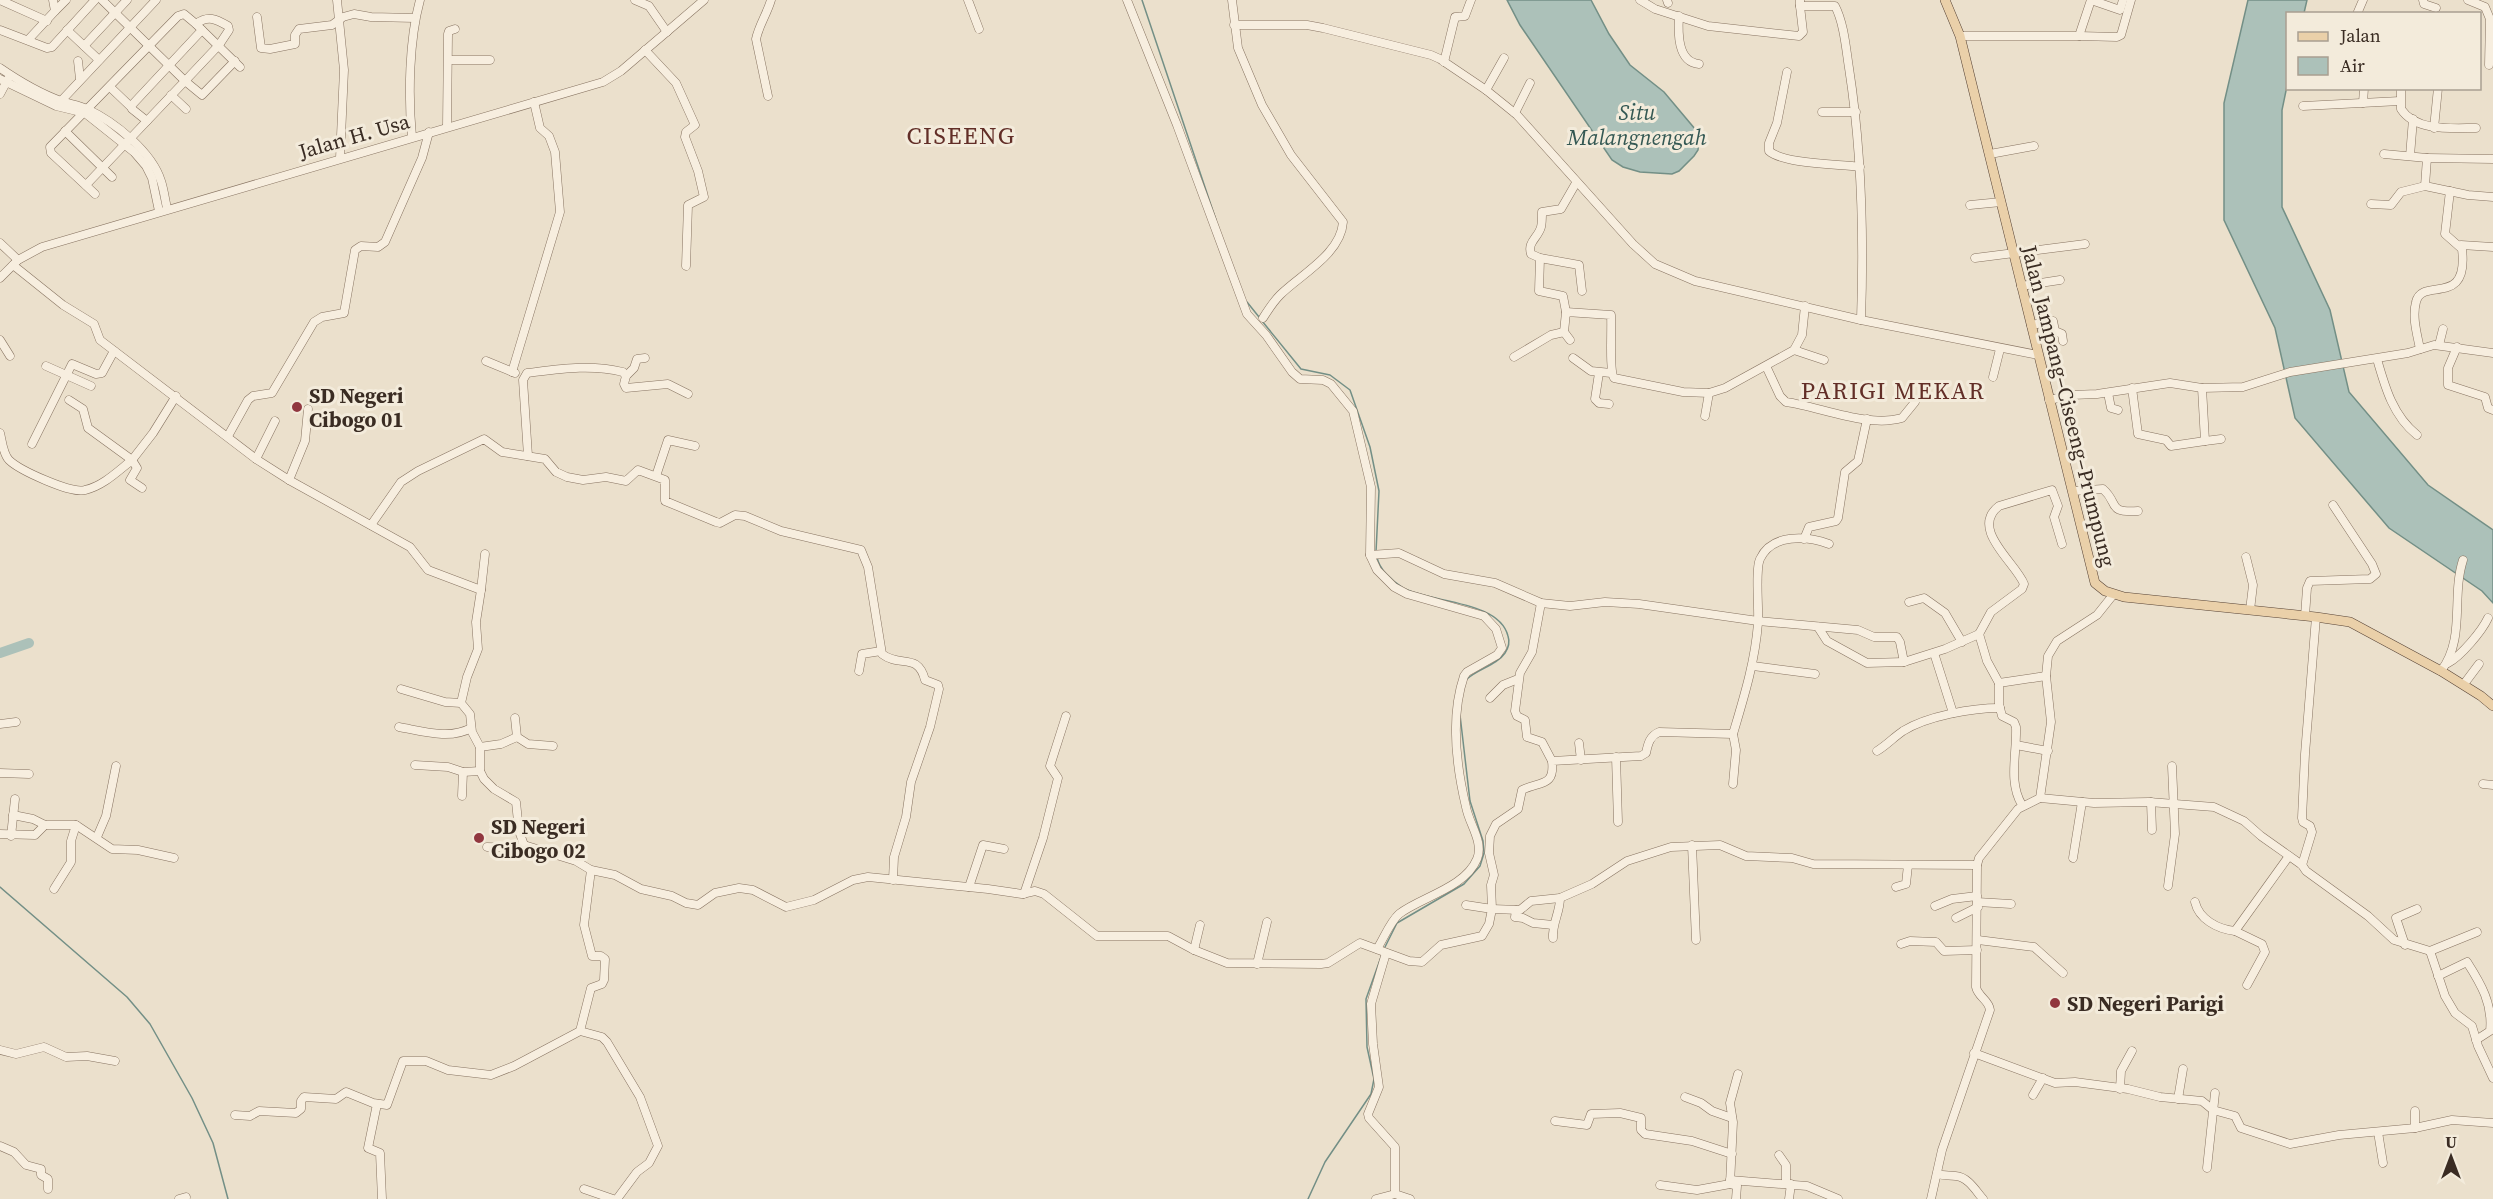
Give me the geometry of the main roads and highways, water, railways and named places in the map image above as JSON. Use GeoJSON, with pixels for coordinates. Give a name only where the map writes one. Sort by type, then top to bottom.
{"type":"FeatureCollection","features":[{"type":"Feature","properties":{"kind":"main road","name":"Jalan Jampang–Ciseeng–Prumpung"},"geometry":{"type":"LineString","coordinates":[[1945,0],[1960,36],[2073,490],[2092,577],[2100,588],[2113,594],[2350,622],[2444,667],[2493,706]]}},
{"type":"Feature","properties":{"kind":"water","name":"Situ Malangnengah"},"geometry":{"type":"Polygon","coordinates":[[[1507,0],[1591,0],[1609,34],[1630,65],[1664,92],[1695,129],[1699,140],[1698,150],[1694,156],[1679,171],[1672,174],[1640,172],[1623,167],[1612,160],[1520,25],[1507,0]]]}},
{"type":"Feature","properties":{"kind":"water"},"geometry":{"type":"Polygon","coordinates":[[[2248,0],[2307,0],[2304,12],[2286,12],[2286,90],[2282,110],[2282,207],[2330,310],[2349,392],[2428,485],[2493,530],[2493,603],[2482,591],[2389,528],[2295,418],[2275,328],[2224,220],[2224,103],[2248,0]]]}},
{"type":"Feature","properties":{"kind":"waterway"},"geometry":{"type":"LineString","coordinates":[[1142,0],[1216,220]]}},
{"type":"Feature","properties":{"kind":"waterway"},"geometry":{"type":"LineString","coordinates":[[1247,302],[1259,317]]}},
{"type":"Feature","properties":{"kind":"waterway"},"geometry":{"type":"LineString","coordinates":[[1262,321],[1301,369],[1330,375],[1350,390],[1370,447],[1379,491],[1376,552]]}},
{"type":"Feature","properties":{"kind":"waterway"},"geometry":{"type":"LineString","coordinates":[[1377,557],[1380,566],[1403,588],[1478,609],[1492,615],[1502,624],[1509,640],[1505,653],[1497,661],[1467,679]]}},
{"type":"Feature","properties":{"kind":"waterway"},"geometry":{"type":"LineString","coordinates":[[0,653],[29,643]]}},
{"type":"Feature","properties":{"kind":"waterway"},"geometry":{"type":"LineString","coordinates":[[1385,947],[1397,923],[1464,884],[1480,866],[1484,853],[1483,841],[1470,801],[1460,715]]}},
{"type":"Feature","properties":{"kind":"waterway"},"geometry":{"type":"LineString","coordinates":[[0,887],[127,997],[150,1024],[192,1098],[213,1143],[228,1199]]}},
{"type":"Feature","properties":{"kind":"waterway"},"geometry":{"type":"LineString","coordinates":[[1308,1199],[1325,1162],[1371,1094],[1374,1079],[1367,1047],[1366,999],[1381,957]]}},
{"type":"Feature","properties":{"kind":"place","name":"SD Negeri Cibogo 01"},"geometry":{"type":"Point","coordinates":[297,407]}},
{"type":"Feature","properties":{"kind":"place","name":"SD Negeri Cibogo 02"},"geometry":{"type":"Point","coordinates":[479,838]}},
{"type":"Feature","properties":{"kind":"place","name":"SD Negeri Parigi"},"geometry":{"type":"Point","coordinates":[2055,1003]}},
{"type":"Feature","properties":{"kind":"district","name":"CISEENG"},"geometry":{"type":"Point","coordinates":[961,135]}},
{"type":"Feature","properties":{"kind":"district","name":"PARIGI MEKAR"},"geometry":{"type":"Point","coordinates":[1893,390]}}]}
